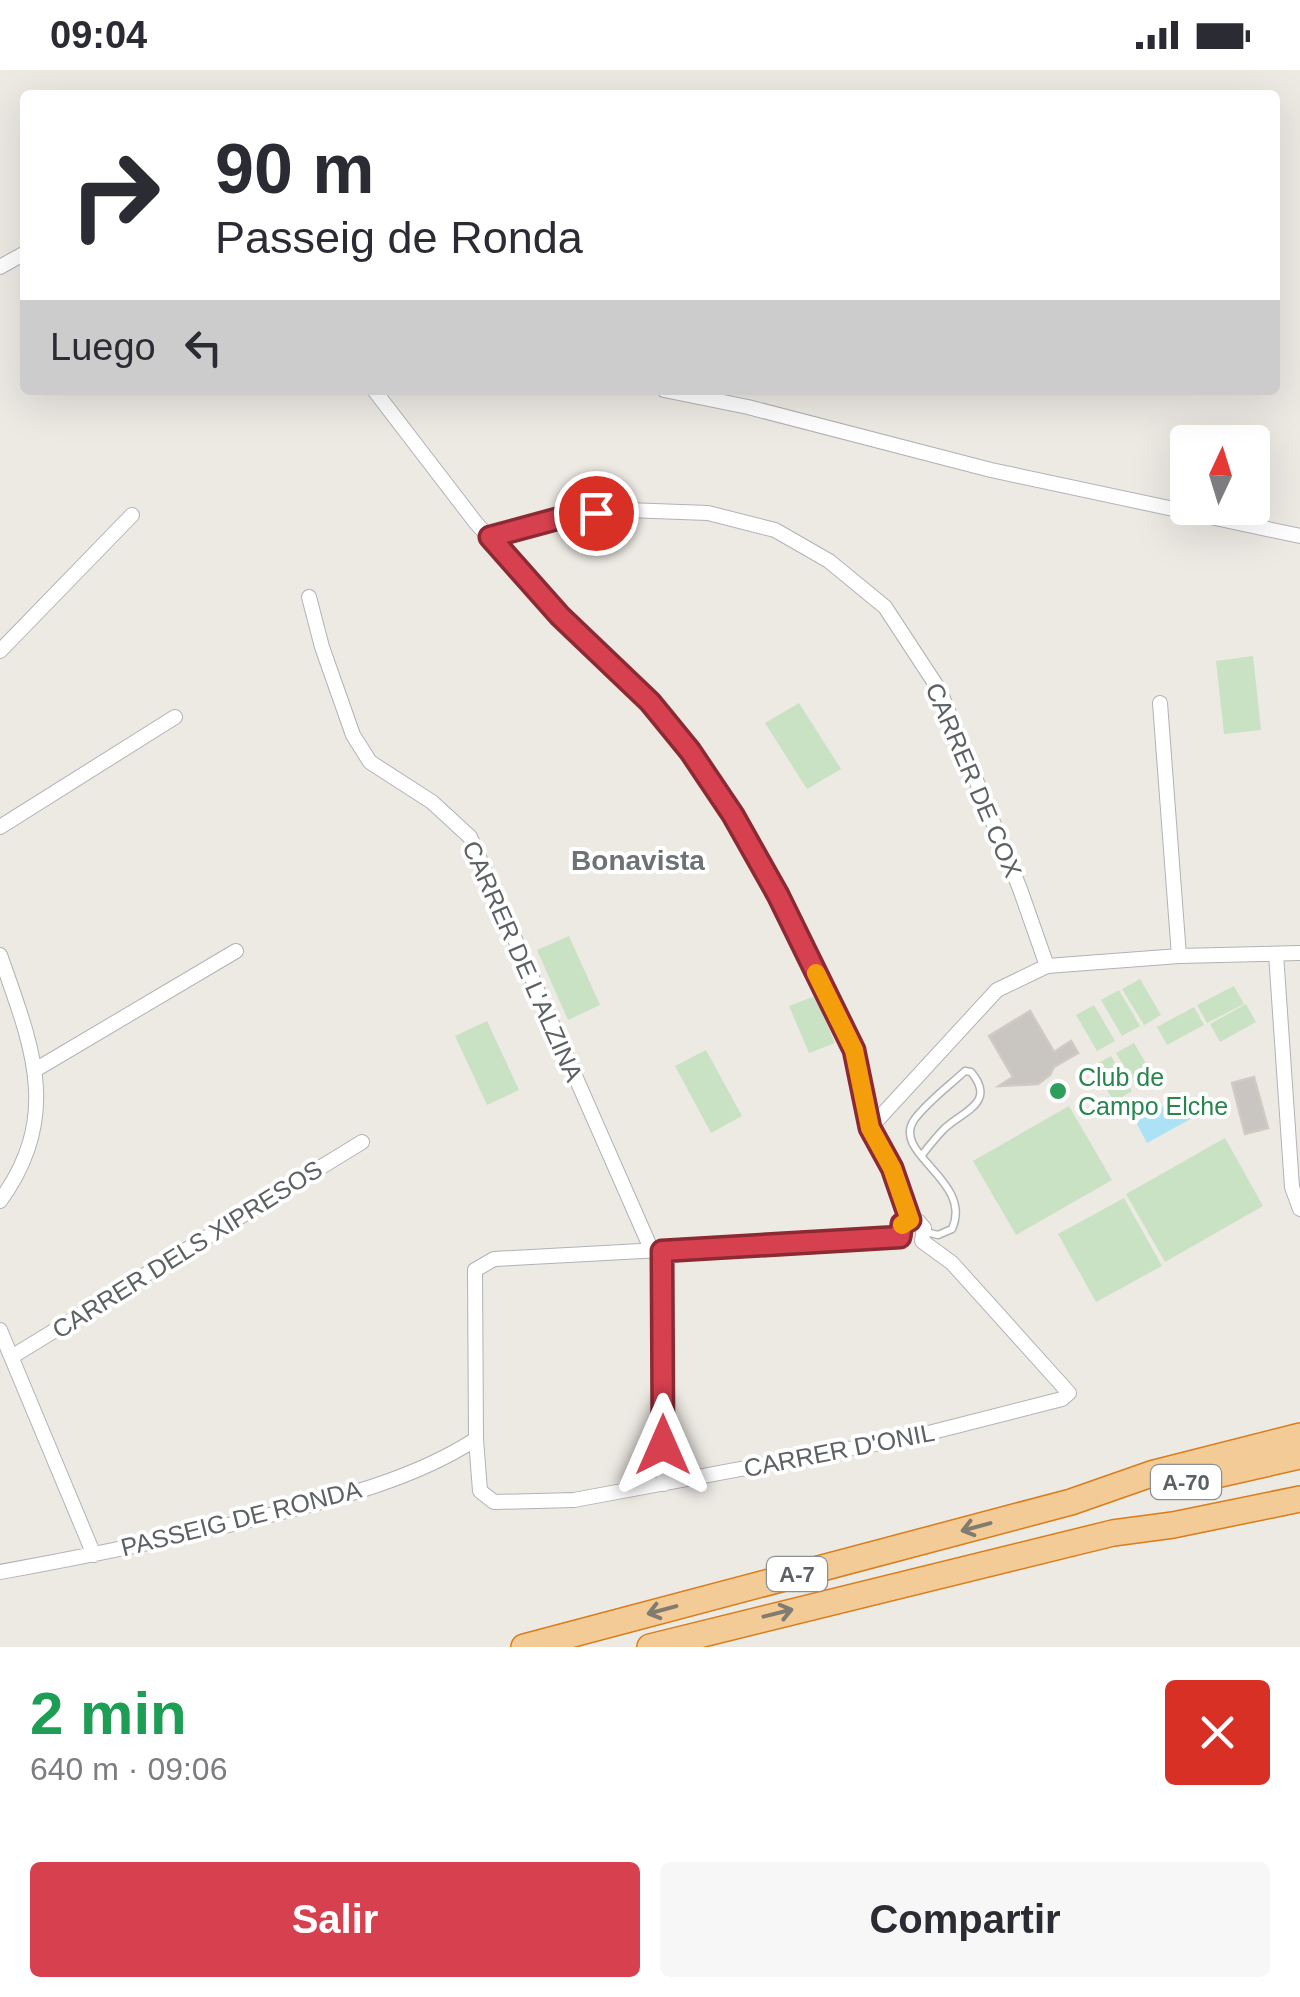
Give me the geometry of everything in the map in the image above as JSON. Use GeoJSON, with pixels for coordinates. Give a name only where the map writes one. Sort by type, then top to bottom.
{"type":"FeatureCollection","features":[{"type":"Feature","properties":{"kind":"highway","name":"A-7"},"geometry":{"type":"LineString","coordinates":[[524,1647],[1071,1502],[1154,1474],[1300,1436]]}},
{"type":"Feature","properties":{"kind":"highway","name":"A-70"},"geometry":{"type":"LineString","coordinates":[[1071,1502],[1300,1456]]}},
{"type":"Feature","properties":{"kind":"highway","name":"A-70"},"geometry":{"type":"LineString","coordinates":[[1113,1533],[1169,1513],[1300,1481]]}},
{"type":"Feature","properties":{"kind":"highway","name":"A-7"},"geometry":{"type":"LineString","coordinates":[[650,1647],[1113,1533],[1300,1499]]}},
{"type":"Feature","properties":{"kind":"street"},"geometry":{"type":"LineString","coordinates":[[378,395],[490,537],[560,616],[650,702],[690,751],[733,815],[778,895],[854,1050],[870,1128],[892,1168],[910,1220]]}},
{"type":"Feature","properties":{"kind":"street"},"geometry":{"type":"LineString","coordinates":[[689,395],[991,470],[1300,536]]}},
{"type":"Feature","properties":{"kind":"street","name":"CARRER DE COX"},"geometry":{"type":"LineString","coordinates":[[490,537],[564,517],[612,511],[708,512],[775,530],[829,561],[885,607],[940,690],[1020,889],[1046,966]]}},
{"type":"Feature","properties":{"kind":"street"},"geometry":{"type":"LineString","coordinates":[[0,652],[132,515]]}},
{"type":"Feature","properties":{"kind":"street","name":"CARRER DE L'ALZINA"},"geometry":{"type":"LineString","coordinates":[[309,597],[322,648],[353,735],[370,762],[432,802],[470,837],[657,1251],[664,1484]]}},
{"type":"Feature","properties":{"kind":"street"},"geometry":{"type":"LineString","coordinates":[[1160,703],[1179,956]]}},
{"type":"Feature","properties":{"kind":"street"},"geometry":{"type":"LineString","coordinates":[[0,827],[175,717]]}},
{"type":"Feature","properties":{"kind":"street"},"geometry":{"type":"LineString","coordinates":[[35,1070],[236,951]]}},
{"type":"Feature","properties":{"kind":"street"},"geometry":{"type":"LineString","coordinates":[[870,1128],[997,990],[1046,966],[1179,956],[1300,953]]}},
{"type":"Feature","properties":{"kind":"street"},"geometry":{"type":"LineString","coordinates":[[1276,954],[1292,1187],[1300,1209]]}},
{"type":"Feature","properties":{"kind":"street"},"geometry":{"type":"LineString","coordinates":[[0,956],[31,1044],[37,1089],[30,1137],[12,1185],[0,1201]]}},
{"type":"Feature","properties":{"kind":"street","name":"CARRER DELS XIPRESOS"},"geometry":{"type":"LineString","coordinates":[[13,1356],[362,1142]]}},
{"type":"Feature","properties":{"kind":"street"},"geometry":{"type":"LineString","coordinates":[[476,1440],[474,1270],[494,1259],[900,1237],[910,1246],[924,1236],[922,1224],[910,1220],[902,1224],[900,1237]]}},
{"type":"Feature","properties":{"kind":"street","name":"CARRER D'ONIL"},"geometry":{"type":"LineString","coordinates":[[476,1440],[480,1491],[494,1502],[574,1500],[913,1437],[1062,1399],[1069,1393],[924,1236]]}},
{"type":"Feature","properties":{"kind":"street"},"geometry":{"type":"LineString","coordinates":[[0,1330],[94,1555]]}},
{"type":"Feature","properties":{"kind":"street","name":"PASSEIG DE RONDA"},"geometry":{"type":"LineString","coordinates":[[0,1572],[94,1555],[329,1500],[448,1457],[476,1440]]}},
{"type":"Feature","properties":{"kind":"lane"},"geometry":{"type":"LineString","coordinates":[[922,1155],[946,1127],[979,1102],[981,1092],[971,1072],[966,1071],[914,1120],[909,1132],[911,1143],[950,1190],[958,1208],[952,1229],[924,1236]]}},
{"type":"Feature","properties":{"kind":"green space"},"geometry":{"type":"Polygon","coordinates":[[[1253,656],[1261,730],[1224,734],[1216,661],[1253,656]]]}},
{"type":"Feature","properties":{"kind":"green space"},"geometry":{"type":"Polygon","coordinates":[[[799,703],[841,769],[807,789],[765,723],[799,703]]]}},
{"type":"Feature","properties":{"kind":"green space"},"geometry":{"type":"Polygon","coordinates":[[[569,936],[600,1005],[568,1020],[537,950],[569,936]]]}},
{"type":"Feature","properties":{"kind":"green space"},"geometry":{"type":"Polygon","coordinates":[[[1140,979],[1161,1015],[1144,1025],[1122,989],[1140,979]]]}},
{"type":"Feature","properties":{"kind":"green space"},"geometry":{"type":"Polygon","coordinates":[[[1234,986],[1244,1004],[1207,1023],[1197,1005],[1234,986]]]}},
{"type":"Feature","properties":{"kind":"green space"},"geometry":{"type":"Polygon","coordinates":[[[1119,990],[1140,1026],[1122,1036],[1101,1000],[1119,990]]]}},
{"type":"Feature","properties":{"kind":"green space"},"geometry":{"type":"Polygon","coordinates":[[[815,996],[835,1043],[809,1053],[789,1006],[815,996]]]}},
{"type":"Feature","properties":{"kind":"green space"},"geometry":{"type":"Polygon","coordinates":[[[1246,1004],[1256,1022],[1220,1042],[1210,1024],[1246,1004]]]}},
{"type":"Feature","properties":{"kind":"green space"},"geometry":{"type":"Polygon","coordinates":[[[1094,1005],[1115,1041],[1097,1051],[1076,1015],[1094,1005]]]}},
{"type":"Feature","properties":{"kind":"green space"},"geometry":{"type":"Polygon","coordinates":[[[1194,1007],[1204,1025],[1167,1045],[1157,1027],[1194,1007]]]}},
{"type":"Feature","properties":{"kind":"green space"},"geometry":{"type":"Polygon","coordinates":[[[487,1021],[519,1090],[487,1105],[455,1036],[487,1021]]]}},
{"type":"Feature","properties":{"kind":"green space"},"geometry":{"type":"Polygon","coordinates":[[[1134,1043],[1155,1079],[1137,1089],[1116,1053],[1134,1043]]]}},
{"type":"Feature","properties":{"kind":"green space"},"geometry":{"type":"Polygon","coordinates":[[[706,1050],[742,1116],[711,1133],[675,1066],[706,1050]]]}},
{"type":"Feature","properties":{"kind":"green space"},"geometry":{"type":"Polygon","coordinates":[[[1111,1056],[1132,1091],[1114,1102],[1093,1066],[1111,1056]]]}},
{"type":"Feature","properties":{"kind":"green space"},"geometry":{"type":"Polygon","coordinates":[[[1069,1106],[1112,1180],[1016,1235],[973,1161],[1069,1106]]]}},
{"type":"Feature","properties":{"kind":"green space"},"geometry":{"type":"Polygon","coordinates":[[[1225,1138],[1263,1206],[1165,1262],[1126,1194],[1225,1138]]]}},
{"type":"Feature","properties":{"kind":"green space"},"geometry":{"type":"Polygon","coordinates":[[[1124,1198],[1162,1266],[1096,1302],[1058,1234],[1124,1198]]]}},
{"type":"Feature","properties":{"kind":"water"},"geometry":{"type":"Polygon","coordinates":[[[1182,1095],[1196,1116],[1147,1143],[1136,1122],[1182,1095]]]}},
{"type":"Feature","properties":{"kind":"building"},"geometry":{"type":"Polygon","coordinates":[[[1030,1011],[1054,1052],[1071,1041],[1078,1053],[1054,1067],[1038,1084],[999,1086],[1013,1077],[989,1036],[1030,1011]]]}},
{"type":"Feature","properties":{"kind":"building"},"geometry":{"type":"Polygon","coordinates":[[[1254,1077],[1268,1128],[1245,1134],[1232,1083],[1254,1077]]]}},
{"type":"Feature","properties":{"kind":"slow traffic"},"geometry":{"type":"LineString","coordinates":[[816,973],[854,1050],[870,1128],[892,1168],[910,1220],[902,1225]]}},
{"type":"Feature","properties":{"kind":"place","name":"Club de Campo Elche"},"geometry":{"type":"Point","coordinates":[1058,1091]}},
{"type":"Feature","properties":{"kind":"district","name":"Bonavista"},"geometry":{"type":"Point","coordinates":[638,860]}},
{"type":"Feature","properties":{"kind":"route"},"geometry":{"type":"LineString","coordinates":[[596,513],[564,517],[490,537],[560,616],[650,702],[690,751],[733,815],[778,895],[854,1050],[870,1128],[892,1168],[910,1220],[902,1224],[900,1237],[662,1251],[663,1445]]}}]}
